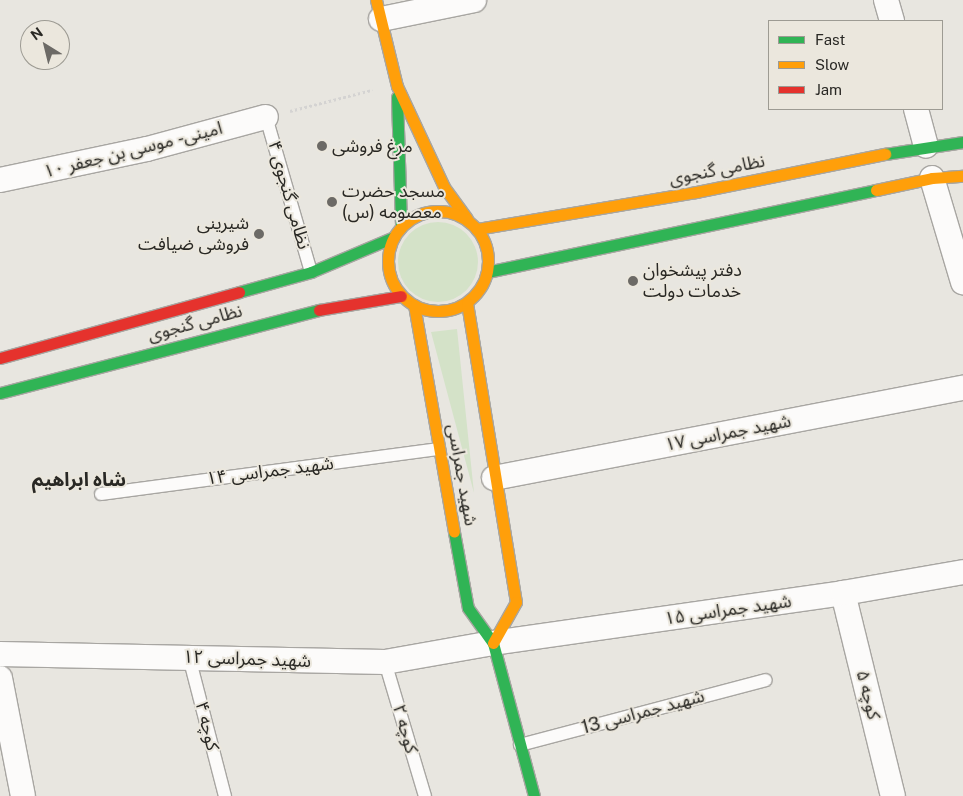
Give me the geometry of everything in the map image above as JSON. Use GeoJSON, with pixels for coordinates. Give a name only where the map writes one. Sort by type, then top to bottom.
{"type":"FeatureCollection","features":[{"type":"Feature","properties":{"kind":"street"},"geometry":{"type":"LineString","coordinates":[[397,86],[398,232],[389,252],[388,267],[401,296],[414,305],[440,312],[467,303],[476,295],[487,272],[489,257],[477,228],[467,219],[444,187],[397,86],[379,10],[474,0]]}},
{"type":"Feature","properties":{"kind":"street"},"geometry":{"type":"LineString","coordinates":[[886,0],[892,20]]}},
{"type":"Feature","properties":{"kind":"street"},"geometry":{"type":"LineString","coordinates":[[916,110],[926,146]]}},
{"type":"Feature","properties":{"kind":"street","name":"امینی - موسی بن جعفر ۱۰"},"geometry":{"type":"LineString","coordinates":[[0,180],[147,149],[266,117]]}},
{"type":"Feature","properties":{"kind":"street","name":"نظامی گنجوی"},"geometry":{"type":"LineString","coordinates":[[477,228],[696,192],[926,146],[963,142]]}},
{"type":"Feature","properties":{"kind":"street"},"geometry":{"type":"LineString","coordinates":[[487,272],[932,178],[963,176]]}},
{"type":"Feature","properties":{"kind":"street"},"geometry":{"type":"LineString","coordinates":[[932,178],[963,282]]}},
{"type":"Feature","properties":{"kind":"street"},"geometry":{"type":"LineString","coordinates":[[398,232],[426,212],[447,212],[467,219]]}},
{"type":"Feature","properties":{"kind":"street","name":"نظامی گنجوی"},"geometry":{"type":"LineString","coordinates":[[0,358],[311,272],[398,232]]}},
{"type":"Feature","properties":{"kind":"street","name":"نظامی گنجوی"},"geometry":{"type":"LineString","coordinates":[[0,393],[302,312],[401,296]]}},
{"type":"Feature","properties":{"kind":"street","name":"شهید جمراسی"},"geometry":{"type":"LineString","coordinates":[[467,303],[494,478],[516,602],[493,644]]}},
{"type":"Feature","properties":{"kind":"street","name":"شهید جمراسی"},"geometry":{"type":"LineString","coordinates":[[414,305],[468,608],[493,644],[534,796]]}},
{"type":"Feature","properties":{"kind":"street","name":"شهید جمراسی ۱۷"},"geometry":{"type":"LineString","coordinates":[[494,478],[963,388]]}},
{"type":"Feature","properties":{"kind":"street","name":"شهید جمراسی ۱۵"},"geometry":{"type":"LineString","coordinates":[[493,644],[843,593],[963,572]]}},
{"type":"Feature","properties":{"kind":"street","name":"کوچه ۵"},"geometry":{"type":"LineString","coordinates":[[843,593],[893,796]]}},
{"type":"Feature","properties":{"kind":"street","name":"شهید جمراسی ۱۲"},"geometry":{"type":"LineString","coordinates":[[0,654],[385,662],[493,644]]}},
{"type":"Feature","properties":{"kind":"street"},"geometry":{"type":"LineString","coordinates":[[0,678],[24,796]]}},
{"type":"Feature","properties":{"kind":"lane","name":"نظامی گنجوی ۴"},"geometry":{"type":"LineString","coordinates":[[266,117],[311,272]]}},
{"type":"Feature","properties":{"kind":"lane","name":"شهید جمراسی ۱۴"},"geometry":{"type":"LineString","coordinates":[[101,494],[439,449]]}},
{"type":"Feature","properties":{"kind":"lane","name":"کوچه ۴"},"geometry":{"type":"LineString","coordinates":[[189,657],[225,796]]}},
{"type":"Feature","properties":{"kind":"lane","name":"کوچه ۲"},"geometry":{"type":"LineString","coordinates":[[385,662],[424,796]]}},
{"type":"Feature","properties":{"kind":"lane","name":"شهید جمراسی 13"},"geometry":{"type":"LineString","coordinates":[[520,745],[766,680]]}},
{"type":"Feature","properties":{"kind":"path"},"geometry":{"type":"LineString","coordinates":[[266,117],[367,90],[397,86]]}},
{"type":"Feature","properties":{"kind":"green space"},"geometry":{"type":"Polygon","coordinates":[[[438,222],[453,225],[466,234],[475,247],[478,262],[475,277],[466,290],[453,299],[438,302],[423,299],[410,290],[401,277],[398,262],[401,247],[410,234],[423,225],[438,222]]]}},
{"type":"Feature","properties":{"kind":"green space"},"geometry":{"type":"Polygon","coordinates":[[[457,329],[474,493],[431,332],[457,329]]]}},
{"type":"Feature","properties":{"kind":"traffic: fast"},"geometry":{"type":"LineString","coordinates":[[397,97],[401,227]]}},
{"type":"Feature","properties":{"kind":"traffic: fast"},"geometry":{"type":"LineString","coordinates":[[885,154],[963,142]]}},
{"type":"Feature","properties":{"kind":"traffic: fast"},"geometry":{"type":"LineString","coordinates":[[487,272],[876,190]]}},
{"type":"Feature","properties":{"kind":"traffic: fast"},"geometry":{"type":"LineString","coordinates":[[239,292],[311,272],[394,237]]}},
{"type":"Feature","properties":{"kind":"traffic: fast"},"geometry":{"type":"LineString","coordinates":[[0,393],[319,310]]}},
{"type":"Feature","properties":{"kind":"traffic: fast"},"geometry":{"type":"LineString","coordinates":[[454,532],[468,608],[493,643],[534,796]]}},
{"type":"Feature","properties":{"kind":"traffic: slow"},"geometry":{"type":"LineString","coordinates":[[376,0],[397,86],[444,187],[467,219]]}},
{"type":"Feature","properties":{"kind":"traffic: slow"},"geometry":{"type":"LineString","coordinates":[[477,229],[696,192],[885,154]]}},
{"type":"Feature","properties":{"kind":"traffic: slow"},"geometry":{"type":"LineString","coordinates":[[876,190],[932,178],[963,176]]}},
{"type":"Feature","properties":{"kind":"traffic: slow"},"geometry":{"type":"LineString","coordinates":[[438,211],[448,212],[466,219],[480,233],[487,251],[488,261],[487,271],[480,289],[466,303],[448,310],[438,311],[428,310],[410,303],[396,289],[389,271],[388,261],[389,251],[396,233],[410,219],[428,212],[438,211]]}},
{"type":"Feature","properties":{"kind":"traffic: slow"},"geometry":{"type":"LineString","coordinates":[[467,303],[516,602],[493,643]]}},
{"type":"Feature","properties":{"kind":"traffic: slow"},"geometry":{"type":"LineString","coordinates":[[414,305],[454,532]]}},
{"type":"Feature","properties":{"kind":"traffic: jam"},"geometry":{"type":"LineString","coordinates":[[0,358],[239,292]]}},
{"type":"Feature","properties":{"kind":"traffic: jam"},"geometry":{"type":"LineString","coordinates":[[319,310],[401,296]]}},
{"type":"Feature","properties":{"kind":"place","name":"مرغ فروشی"},"geometry":{"type":"Point","coordinates":[322,146]}},
{"type":"Feature","properties":{"kind":"place","name":"مسجد حضرت معصومه (س)"},"geometry":{"type":"Point","coordinates":[332,202]}},
{"type":"Feature","properties":{"kind":"place","name":"شیرینی فروشی ضیافت"},"geometry":{"type":"Point","coordinates":[259,234]}},
{"type":"Feature","properties":{"kind":"place","name":"دفتر پیشخوان خدمات دولت"},"geometry":{"type":"Point","coordinates":[633,281]}},
{"type":"Feature","properties":{"kind":"district","name":"شاه ابراهیم"},"geometry":{"type":"Point","coordinates":[79,480]}}]}
